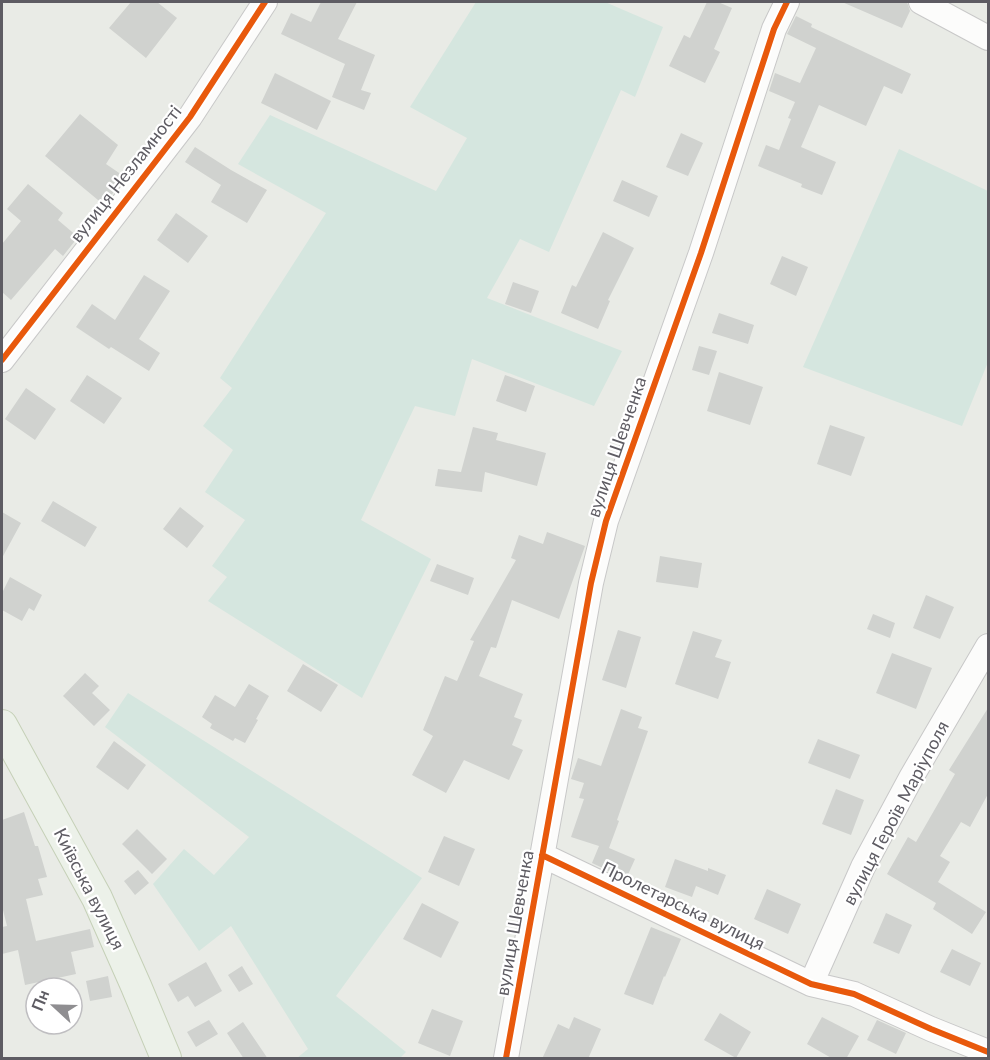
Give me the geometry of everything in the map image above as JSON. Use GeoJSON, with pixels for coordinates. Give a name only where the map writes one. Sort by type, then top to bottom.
{"type":"FeatureCollection","features":[{"type":"Feature","properties":{"kind":"main road","name":"Київська вулиця"},"geometry":{"type":"LineString","coordinates":[[2,725],[97,898],[166,1059]]}},
{"type":"Feature","properties":{"kind":"street","name":"вулиця Незламності"},"geometry":{"type":"LineString","coordinates":[[2,360],[189,117],[265,2]]}},
{"type":"Feature","properties":{"kind":"street","name":"вулиця Шевченка"},"geometry":{"type":"LineString","coordinates":[[506,1059],[591,583],[606,521],[701,253],[774,29],[787,2]]}},
{"type":"Feature","properties":{"kind":"street"},"geometry":{"type":"LineString","coordinates":[[921,2],[988,38]]}},
{"type":"Feature","properties":{"kind":"street","name":"вулиця Героїв Маріуполя"},"geometry":{"type":"LineString","coordinates":[[811,984],[863,867],[912,776],[988,646]]}},
{"type":"Feature","properties":{"kind":"street","name":"Пролетарська вулиця"},"geometry":{"type":"LineString","coordinates":[[542,855],[811,984],[854,994],[988,1052]]}},
{"type":"Feature","properties":{"kind":"shaded area"},"geometry":{"type":"Polygon","coordinates":[[[476,2],[605,2],[663,27],[635,97],[621,90],[549,252],[520,239],[487,298],[622,351],[594,406],[472,359],[455,416],[415,406],[361,520],[431,559],[362,698],[208,601],[227,577],[212,566],[245,520],[205,492],[233,450],[203,426],[232,388],[220,378],[326,213],[238,164],[270,115],[436,191],[467,138],[410,107],[476,2]]]}},
{"type":"Feature","properties":{"kind":"shaded area"},"geometry":{"type":"Polygon","coordinates":[[[899,149],[988,191],[988,362],[962,426],[803,367],[899,149]]]}},
{"type":"Feature","properties":{"kind":"shaded area"},"geometry":{"type":"Polygon","coordinates":[[[128,693],[422,878],[336,996],[406,1052],[400,1058],[297,1058],[308,1049],[231,926],[199,951],[153,884],[184,849],[214,875],[249,837],[105,727],[128,693]]]}},
{"type":"Feature","properties":{"kind":"building"},"geometry":{"type":"Polygon","coordinates":[[[131,2],[157,2],[177,18],[146,58],[109,28],[131,2]]]}},
{"type":"Feature","properties":{"kind":"building"},"geometry":{"type":"Polygon","coordinates":[[[321,2],[357,2],[338,39],[375,55],[361,90],[371,93],[364,110],[332,97],[345,64],[281,34],[291,13],[311,22],[321,2]]]}},
{"type":"Feature","properties":{"kind":"building"},"geometry":{"type":"Polygon","coordinates":[[[707,2],[718,2],[732,8],[714,49],[720,52],[705,83],[669,66],[684,35],[690,38],[707,2]]]}},
{"type":"Feature","properties":{"kind":"building"},"geometry":{"type":"Polygon","coordinates":[[[842,2],[907,2],[910,11],[902,28],[842,2]]]}},
{"type":"Feature","properties":{"kind":"building"},"geometry":{"type":"Polygon","coordinates":[[[796,16],[812,24],[811,27],[911,74],[902,94],[884,86],[866,126],[819,105],[801,147],[836,162],[822,195],[758,166],[766,145],[779,150],[795,102],[769,91],[775,73],[800,83],[816,48],[787,34],[796,16]]]}},
{"type":"Feature","properties":{"kind":"building"},"geometry":{"type":"Polygon","coordinates":[[[275,73],[331,101],[317,130],[261,103],[275,73]]]}},
{"type":"Feature","properties":{"kind":"building"},"geometry":{"type":"Polygon","coordinates":[[[80,114],[118,145],[106,164],[125,177],[104,205],[45,156],[80,114]]]}},
{"type":"Feature","properties":{"kind":"building"},"geometry":{"type":"Polygon","coordinates":[[[681,133],[703,143],[688,176],[666,167],[681,133]]]}},
{"type":"Feature","properties":{"kind":"building"},"geometry":{"type":"Polygon","coordinates":[[[195,147],[267,190],[247,223],[211,202],[221,185],[185,162],[195,147]]]}},
{"type":"Feature","properties":{"kind":"building"},"geometry":{"type":"Polygon","coordinates":[[[622,180],[658,196],[649,217],[613,201],[622,180]]]}},
{"type":"Feature","properties":{"kind":"building"},"geometry":{"type":"Polygon","coordinates":[[[28,184],[63,213],[58,220],[78,237],[63,256],[55,249],[11,300],[2,292],[2,244],[21,221],[7,209],[28,184]]]}},
{"type":"Feature","properties":{"kind":"building"},"geometry":{"type":"Polygon","coordinates":[[[176,213],[208,236],[188,263],[157,240],[176,213]]]}},
{"type":"Feature","properties":{"kind":"building"},"geometry":{"type":"Polygon","coordinates":[[[603,232],[634,248],[608,300],[610,301],[598,329],[561,313],[572,285],[576,287],[603,232]]]}},
{"type":"Feature","properties":{"kind":"building"},"geometry":{"type":"Polygon","coordinates":[[[782,256],[808,267],[796,296],[770,284],[782,256]]]}},
{"type":"Feature","properties":{"kind":"building"},"geometry":{"type":"Polygon","coordinates":[[[144,275],[170,291],[139,339],[160,353],[149,371],[111,347],[109,349],[76,327],[92,304],[115,320],[144,275]]]}},
{"type":"Feature","properties":{"kind":"building"},"geometry":{"type":"Polygon","coordinates":[[[513,282],[539,291],[531,313],[505,304],[513,282]]]}},
{"type":"Feature","properties":{"kind":"building"},"geometry":{"type":"Polygon","coordinates":[[[719,313],[754,325],[748,344],[712,333],[719,313]]]}},
{"type":"Feature","properties":{"kind":"building"},"geometry":{"type":"Polygon","coordinates":[[[699,346],[717,351],[709,375],[692,370],[699,346]]]}},
{"type":"Feature","properties":{"kind":"building"},"geometry":{"type":"Polygon","coordinates":[[[719,372],[763,387],[750,425],[707,411],[719,372]]]}},
{"type":"Feature","properties":{"kind":"building"},"geometry":{"type":"Polygon","coordinates":[[[87,375],[122,398],[104,424],[70,401],[87,375]]]}},
{"type":"Feature","properties":{"kind":"building"},"geometry":{"type":"Polygon","coordinates":[[[505,375],[535,386],[526,412],[496,401],[505,375]]]}},
{"type":"Feature","properties":{"kind":"building"},"geometry":{"type":"Polygon","coordinates":[[[26,388],[56,409],[35,440],[5,419],[26,388]]]}},
{"type":"Feature","properties":{"kind":"building"},"geometry":{"type":"Polygon","coordinates":[[[830,425],[865,437],[851,476],[817,464],[830,425]]]}},
{"type":"Feature","properties":{"kind":"building"},"geometry":{"type":"Polygon","coordinates":[[[473,427],[498,433],[496,440],[546,453],[537,486],[485,472],[482,492],[435,486],[438,469],[461,472],[473,427]]]}},
{"type":"Feature","properties":{"kind":"building"},"geometry":{"type":"Polygon","coordinates":[[[53,501],[97,527],[85,547],[41,521],[53,501]]]}},
{"type":"Feature","properties":{"kind":"building"},"geometry":{"type":"Polygon","coordinates":[[[180,507],[204,526],[187,548],[163,529],[180,507]]]}},
{"type":"Feature","properties":{"kind":"building"},"geometry":{"type":"Polygon","coordinates":[[[2,512],[21,523],[2,558],[2,512]]]}},
{"type":"Feature","properties":{"kind":"building"},"geometry":{"type":"Polygon","coordinates":[[[547,532],[585,546],[559,619],[512,600],[496,648],[491,647],[479,676],[523,694],[514,717],[522,720],[512,745],[523,750],[509,780],[464,760],[446,793],[412,775],[433,736],[423,730],[445,676],[457,681],[474,641],[470,640],[516,560],[511,558],[519,535],[543,544],[547,532]]]}},
{"type":"Feature","properties":{"kind":"building"},"geometry":{"type":"Polygon","coordinates":[[[660,556],[702,563],[698,588],[656,582],[660,556]]]}},
{"type":"Feature","properties":{"kind":"building"},"geometry":{"type":"Polygon","coordinates":[[[437,564],[474,578],[468,595],[430,581],[437,564]]]}},
{"type":"Feature","properties":{"kind":"building"},"geometry":{"type":"Polygon","coordinates":[[[10,577],[42,595],[34,611],[29,608],[22,621],[2,610],[2,593],[10,577]]]}},
{"type":"Feature","properties":{"kind":"building"},"geometry":{"type":"Polygon","coordinates":[[[926,595],[954,607],[940,639],[913,628],[926,595]]]}},
{"type":"Feature","properties":{"kind":"building"},"geometry":{"type":"Polygon","coordinates":[[[873,614],[895,623],[890,638],[867,629],[873,614]]]}},
{"type":"Feature","properties":{"kind":"building"},"geometry":{"type":"Polygon","coordinates":[[[618,630],[641,637],[626,688],[602,680],[618,630]]]}},
{"type":"Feature","properties":{"kind":"building"},"geometry":{"type":"Polygon","coordinates":[[[693,631],[722,640],[715,657],[731,662],[718,699],[675,684],[693,631]]]}},
{"type":"Feature","properties":{"kind":"building"},"geometry":{"type":"Polygon","coordinates":[[[892,653],[932,668],[916,709],[876,693],[892,653]]]}},
{"type":"Feature","properties":{"kind":"building"},"geometry":{"type":"Polygon","coordinates":[[[303,664],[338,685],[321,712],[287,691],[303,664]]]}},
{"type":"Feature","properties":{"kind":"building"},"geometry":{"type":"Polygon","coordinates":[[[85,673],[99,686],[92,693],[110,710],[94,726],[63,696],[85,673]]]}},
{"type":"Feature","properties":{"kind":"building"},"geometry":{"type":"Polygon","coordinates":[[[249,684],[269,696],[245,743],[235,738],[233,741],[210,728],[212,724],[202,717],[215,695],[235,707],[249,684]]]}},
{"type":"Feature","properties":{"kind":"building"},"geometry":{"type":"Polygon","coordinates":[[[988,708],[988,794],[970,827],[961,822],[940,856],[950,862],[938,882],[986,912],[972,934],[933,909],[936,903],[887,874],[908,837],[916,842],[955,774],[949,770],[988,708]]]}},
{"type":"Feature","properties":{"kind":"building"},"geometry":{"type":"Polygon","coordinates":[[[621,709],[642,717],[638,728],[648,731],[609,848],[635,859],[626,879],[592,863],[599,846],[571,837],[584,799],[579,798],[584,783],[571,779],[578,758],[601,766],[621,709]]]}},
{"type":"Feature","properties":{"kind":"building"},"geometry":{"type":"Polygon","coordinates":[[[818,739],[860,755],[850,779],[808,763],[818,739]]]}},
{"type":"Feature","properties":{"kind":"building"},"geometry":{"type":"Polygon","coordinates":[[[114,741],[146,765],[128,790],[96,767],[114,741]]]}},
{"type":"Feature","properties":{"kind":"building"},"geometry":{"type":"Polygon","coordinates":[[[836,789],[864,800],[851,835],[822,824],[836,789]]]}},
{"type":"Feature","properties":{"kind":"building"},"geometry":{"type":"Polygon","coordinates":[[[24,812],[35,846],[38,846],[47,877],[38,879],[43,895],[26,899],[36,941],[90,929],[94,947],[71,952],[76,974],[24,976],[24,980],[18,950],[2,954],[2,927],[7,926],[2,906],[2,820],[24,812]]]}},
{"type":"Feature","properties":{"kind":"building"},"geometry":{"type":"Polygon","coordinates":[[[137,829],[167,859],[152,874],[122,844],[137,829]]]}},
{"type":"Feature","properties":{"kind":"building"},"geometry":{"type":"Polygon","coordinates":[[[444,836],[475,849],[459,886],[428,872],[444,836]]]}},
{"type":"Feature","properties":{"kind":"building"},"geometry":{"type":"Polygon","coordinates":[[[675,859],[726,875],[718,895],[696,886],[692,897],[665,887],[675,859]]]}},
{"type":"Feature","properties":{"kind":"building"},"geometry":{"type":"Polygon","coordinates":[[[138,870],[149,883],[135,895],[124,881],[138,870]]]}},
{"type":"Feature","properties":{"kind":"building"},"geometry":{"type":"Polygon","coordinates":[[[767,889],[801,904],[788,934],[754,919],[767,889]]]}},
{"type":"Feature","properties":{"kind":"building"},"geometry":{"type":"Polygon","coordinates":[[[422,903],[459,922],[441,958],[403,939],[422,903]]]}},
{"type":"Feature","properties":{"kind":"building"},"geometry":{"type":"Polygon","coordinates":[[[886,913],[912,925],[899,954],[873,943],[886,913]]]}},
{"type":"Feature","properties":{"kind":"building"},"geometry":{"type":"Polygon","coordinates":[[[651,927],[681,939],[653,1005],[624,994],[651,927]]]}},
{"type":"Feature","properties":{"kind":"building"},"geometry":{"type":"Polygon","coordinates":[[[952,949],[981,963],[970,986],[940,972],[952,949]]]}},
{"type":"Feature","properties":{"kind":"building"},"geometry":{"type":"Polygon","coordinates":[[[206,962],[222,991],[195,1007],[188,996],[178,1002],[168,984],[206,962]]]}},
{"type":"Feature","properties":{"kind":"building"},"geometry":{"type":"Polygon","coordinates":[[[242,966],[253,984],[239,992],[228,975],[242,966]]]}},
{"type":"Feature","properties":{"kind":"building"},"geometry":{"type":"Polygon","coordinates":[[[108,976],[112,997],[90,1001],[86,981],[108,976]]]}},
{"type":"Feature","properties":{"kind":"building"},"geometry":{"type":"Polygon","coordinates":[[[432,1009],[463,1021],[450,1056],[418,1043],[432,1009]]]}},
{"type":"Feature","properties":{"kind":"building"},"geometry":{"type":"Polygon","coordinates":[[[720,1013],[751,1032],[736,1058],[704,1040],[720,1013]]]}},
{"type":"Feature","properties":{"kind":"building"},"geometry":{"type":"Polygon","coordinates":[[[574,1017],[601,1029],[588,1059],[542,1059],[558,1024],[569,1029],[574,1017]]]}},
{"type":"Feature","properties":{"kind":"building"},"geometry":{"type":"Polygon","coordinates":[[[822,1017],[859,1036],[846,1059],[833,1059],[807,1044],[822,1017]]]}},
{"type":"Feature","properties":{"kind":"building"},"geometry":{"type":"Polygon","coordinates":[[[209,1020],[218,1034],[196,1047],[187,1032],[209,1020]]]}},
{"type":"Feature","properties":{"kind":"building"},"geometry":{"type":"Polygon","coordinates":[[[877,1020],[906,1033],[896,1054],[867,1040],[877,1020]]]}},
{"type":"Feature","properties":{"kind":"building"},"geometry":{"type":"Polygon","coordinates":[[[243,1022],[268,1059],[244,1059],[227,1033],[243,1022]]]}},
{"type":"Feature","properties":{"kind":"cycle path"},"geometry":{"type":"LineString","coordinates":[[2,360],[190,117],[265,2]]}},
{"type":"Feature","properties":{"kind":"cycle path"},"geometry":{"type":"LineString","coordinates":[[506,1058],[591,583],[606,521],[701,253],[774,29],[787,2]]}},
{"type":"Feature","properties":{"kind":"cycle path"},"geometry":{"type":"LineString","coordinates":[[542,855],[811,984],[854,994],[988,1052]]}}]}
